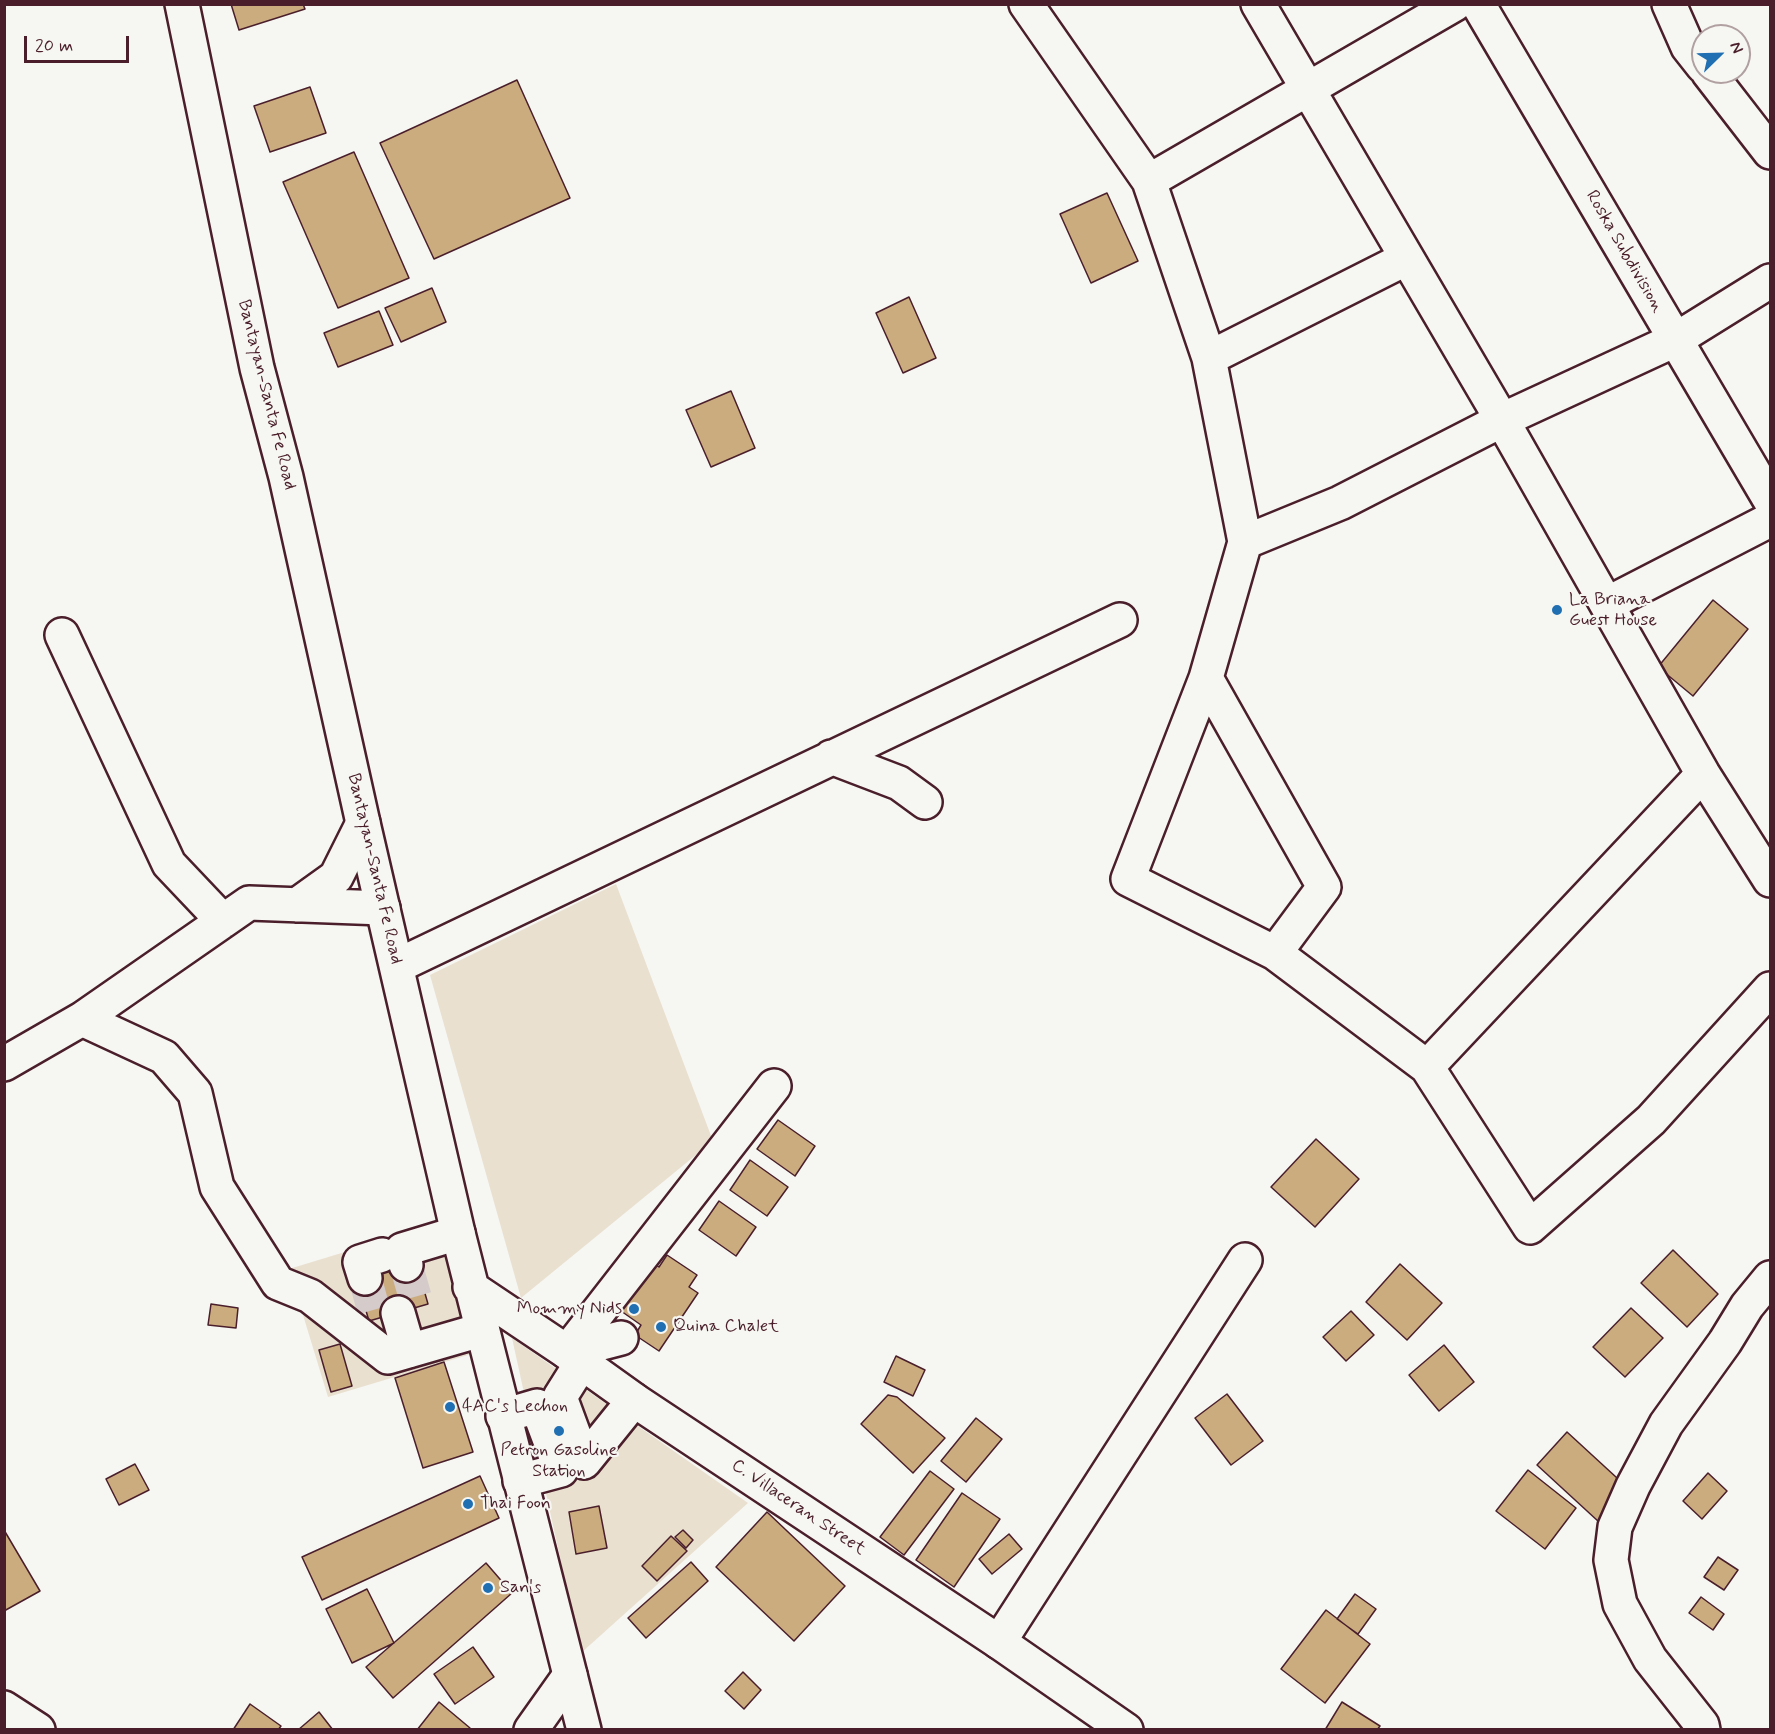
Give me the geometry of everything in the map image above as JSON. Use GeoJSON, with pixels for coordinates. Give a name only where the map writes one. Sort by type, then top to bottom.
{"type":"FeatureCollection","features":[{"type":"Feature","properties":{"kind":"street","name":"Bantayan-Santa Fe Road"},"geometry":{"type":"LineString","coordinates":[[182,4],[257,368],[286,477],[470,1287],[584,1730]]}},
{"type":"Feature","properties":{"kind":"street"},"geometry":{"type":"LineString","coordinates":[[1026,4],[1149,181],[1209,358],[1245,542],[1206,678],[1128,879],[1275,953],[1427,1067],[1530,1227],[1651,1119],[1770,989]]}},
{"type":"Feature","properties":{"kind":"street"},"geometry":{"type":"LineString","coordinates":[[1258,4],[1502,420],[1703,774],[1770,880]]}},
{"type":"Feature","properties":{"kind":"street"},"geometry":{"type":"LineString","coordinates":[[1149,181],[1455,4]]}},
{"type":"Feature","properties":{"kind":"street","name":"Roska Subdivision"},"geometry":{"type":"LineString","coordinates":[[1478,4],[1770,500]]}},
{"type":"Feature","properties":{"kind":"street"},"geometry":{"type":"LineString","coordinates":[[1669,4],[1691,51]]}},
{"type":"Feature","properties":{"kind":"street"},"geometry":{"type":"LineString","coordinates":[[1717,84],[1770,152]]}},
{"type":"Feature","properties":{"kind":"street"},"geometry":{"type":"LineString","coordinates":[[1209,358],[1407,258]]}},
{"type":"Feature","properties":{"kind":"street"},"geometry":{"type":"LineString","coordinates":[[1245,542],[1340,503],[1502,420],[1676,340],[1770,281]]}},
{"type":"Feature","properties":{"kind":"street"},"geometry":{"type":"LineString","coordinates":[[1607,604],[1770,520]]}},
{"type":"Feature","properties":{"kind":"street"},"geometry":{"type":"LineString","coordinates":[[397,966],[1120,620]]}},
{"type":"Feature","properties":{"kind":"street"},"geometry":{"type":"LineString","coordinates":[[62,635],[169,864],[223,921]]}},
{"type":"Feature","properties":{"kind":"street"},"geometry":{"type":"LineString","coordinates":[[1206,678],[1324,887],[1275,953]]}},
{"type":"Feature","properties":{"kind":"street"},"geometry":{"type":"LineString","coordinates":[[831,758],[899,783],[925,802]]}},
{"type":"Feature","properties":{"kind":"street"},"geometry":{"type":"LineString","coordinates":[[1427,1067],[1703,774]]}},
{"type":"Feature","properties":{"kind":"street"},"geometry":{"type":"LineString","coordinates":[[297,905],[336,877],[363,823]]}},
{"type":"Feature","properties":{"kind":"street"},"geometry":{"type":"LineString","coordinates":[[4,1064],[82,1019],[249,903],[383,908]]}},
{"type":"Feature","properties":{"kind":"street"},"geometry":{"type":"LineString","coordinates":[[126,989],[128,1041]]}},
{"type":"Feature","properties":{"kind":"street"},"geometry":{"type":"LineString","coordinates":[[82,1019],[164,1057],[195,1093],[217,1187],[278,1283],[310,1296],[409,1351],[481,1330]]}},
{"type":"Feature","properties":{"kind":"street"},"geometry":{"type":"LineString","coordinates":[[572,1466],[560,1397],[574,1357],[774,1086]]}},
{"type":"Feature","properties":{"kind":"street"},"geometry":{"type":"LineString","coordinates":[[388,1264],[458,1233]]}},
{"type":"Feature","properties":{"kind":"street"},"geometry":{"type":"LineString","coordinates":[[999,1642],[1245,1260]]}},
{"type":"Feature","properties":{"kind":"street"},"geometry":{"type":"LineString","coordinates":[[1703,1730],[1702,1725],[1650,1659],[1620,1604],[1611,1560],[1615,1527],[1633,1486],[1666,1425],[1725,1342],[1747,1306],[1770,1278]]}},
{"type":"Feature","properties":{"kind":"street","name":"C. Villaceran Street"},"geometry":{"type":"LineString","coordinates":[[470,1287],[634,1400],[999,1642],[1114,1726]]}},
{"type":"Feature","properties":{"kind":"street"},"geometry":{"type":"LineString","coordinates":[[409,1351],[398,1313],[409,1351]]}},
{"type":"Feature","properties":{"kind":"street"},"geometry":{"type":"LineString","coordinates":[[574,1357],[621,1338]]}},
{"type":"Feature","properties":{"kind":"street"},"geometry":{"type":"LineString","coordinates":[[520,1481],[572,1466],[634,1400]]}},
{"type":"Feature","properties":{"kind":"street"},"geometry":{"type":"LineString","coordinates":[[503,1416],[537,1406],[572,1466]]}},
{"type":"Feature","properties":{"kind":"street"},"geometry":{"type":"LineString","coordinates":[[531,1730],[570,1675]]}},
{"type":"Feature","properties":{"kind":"street"},"geometry":{"type":"LineString","coordinates":[[4,1708],[38,1730]]}},
{"type":"Feature","properties":{"kind":"shaded area"},"geometry":{"type":"Polygon","coordinates":[[[616,884],[713,1141],[521,1298],[430,975],[616,884]]]}},
{"type":"Feature","properties":{"kind":"shaded area"},"geometry":{"type":"Polygon","coordinates":[[[440,1223],[478,1352],[328,1397],[289,1269],[440,1223]]]}},
{"type":"Feature","properties":{"kind":"shaded area"},"geometry":{"type":"Polygon","coordinates":[[[512,1338],[748,1503],[581,1653],[512,1338]]]}},
{"type":"Feature","properties":{"kind":"building"},"geometry":{"type":"Polygon","coordinates":[[[231,4],[303,4],[305,9],[239,30],[231,4]]]}},
{"type":"Feature","properties":{"kind":"building"},"geometry":{"type":"Polygon","coordinates":[[[517,80],[570,198],[434,259],[380,143],[517,80]]]}},
{"type":"Feature","properties":{"kind":"building"},"geometry":{"type":"Polygon","coordinates":[[[310,87],[326,133],[270,152],[254,106],[310,87]]]}},
{"type":"Feature","properties":{"kind":"building"},"geometry":{"type":"Polygon","coordinates":[[[354,152],[409,278],[338,308],[283,182],[354,152]]]}},
{"type":"Feature","properties":{"kind":"building"},"geometry":{"type":"Polygon","coordinates":[[[1107,193],[1138,261],[1091,283],[1060,214],[1107,193]]]}},
{"type":"Feature","properties":{"kind":"building"},"geometry":{"type":"Polygon","coordinates":[[[432,288],[446,322],[401,342],[385,308],[432,288]]]}},
{"type":"Feature","properties":{"kind":"building"},"geometry":{"type":"Polygon","coordinates":[[[909,297],[936,358],[903,373],[876,313],[909,297]]]}},
{"type":"Feature","properties":{"kind":"building"},"geometry":{"type":"Polygon","coordinates":[[[379,311],[393,345],[338,367],[324,333],[379,311]]]}},
{"type":"Feature","properties":{"kind":"building"},"geometry":{"type":"Polygon","coordinates":[[[731,391],[755,448],[711,467],[686,410],[731,391]]]}},
{"type":"Feature","properties":{"kind":"building"},"geometry":{"type":"Polygon","coordinates":[[[1713,600],[1748,629],[1693,696],[1658,667],[1713,600]]]}},
{"type":"Feature","properties":{"kind":"building"},"geometry":{"type":"Polygon","coordinates":[[[778,1120],[815,1146],[795,1176],[757,1149],[778,1120]]]}},
{"type":"Feature","properties":{"kind":"building"},"geometry":{"type":"Polygon","coordinates":[[[1316,1139],[1359,1179],[1315,1227],[1271,1187],[1316,1139]]]}},
{"type":"Feature","properties":{"kind":"building"},"geometry":{"type":"Polygon","coordinates":[[[750,1160],[788,1187],[767,1216],[730,1190],[750,1160]]]}},
{"type":"Feature","properties":{"kind":"building"},"geometry":{"type":"Polygon","coordinates":[[[719,1201],[756,1227],[736,1256],[699,1230],[719,1201]]]}},
{"type":"Feature","properties":{"kind":"building"},"geometry":{"type":"Polygon","coordinates":[[[1673,1250],[1718,1294],[1687,1327],[1641,1283],[1673,1250]]]}},
{"type":"Feature","properties":{"kind":"building"},"geometry":{"type":"Polygon","coordinates":[[[667,1255],[697,1275],[689,1287],[698,1293],[659,1351],[635,1335],[641,1325],[621,1311],[653,1263],[659,1267],[667,1255]]]}},
{"type":"Feature","properties":{"kind":"building"},"geometry":{"type":"Polygon","coordinates":[[[416,1262],[428,1304],[369,1321],[357,1280],[416,1262]]]}},
{"type":"Feature","properties":{"kind":"building"},"geometry":{"type":"Polygon","coordinates":[[[1400,1264],[1442,1303],[1407,1340],[1366,1302],[1400,1264]]]}},
{"type":"Feature","properties":{"kind":"building"},"geometry":{"type":"Polygon","coordinates":[[[211,1304],[238,1308],[236,1328],[208,1325],[211,1304]]]}},
{"type":"Feature","properties":{"kind":"building"},"geometry":{"type":"Polygon","coordinates":[[[1631,1308],[1663,1338],[1625,1377],[1593,1347],[1631,1308]]]}},
{"type":"Feature","properties":{"kind":"building"},"geometry":{"type":"Polygon","coordinates":[[[1351,1311],[1374,1335],[1346,1361],[1323,1337],[1351,1311]]]}},
{"type":"Feature","properties":{"kind":"building"},"geometry":{"type":"Polygon","coordinates":[[[340,1344],[352,1386],[331,1392],[319,1350],[340,1344]]]}},
{"type":"Feature","properties":{"kind":"building"},"geometry":{"type":"Polygon","coordinates":[[[1444,1345],[1474,1382],[1439,1411],[1409,1375],[1444,1345]]]}},
{"type":"Feature","properties":{"kind":"building"},"geometry":{"type":"Polygon","coordinates":[[[896,1356],[925,1370],[913,1396],[884,1382],[896,1356]]]}},
{"type":"Feature","properties":{"kind":"building"},"geometry":{"type":"Polygon","coordinates":[[[444,1362],[473,1452],[423,1468],[395,1378],[444,1362]]]}},
{"type":"Feature","properties":{"kind":"building"},"geometry":{"type":"Polygon","coordinates":[[[1227,1394],[1263,1441],[1231,1465],[1195,1418],[1227,1394]]]}},
{"type":"Feature","properties":{"kind":"building"},"geometry":{"type":"Polygon","coordinates":[[[888,1395],[897,1397],[945,1438],[913,1473],[861,1424],[888,1395]]]}},
{"type":"Feature","properties":{"kind":"building"},"geometry":{"type":"Polygon","coordinates":[[[976,1418],[1002,1439],[966,1482],[941,1461],[976,1418]]]}},
{"type":"Feature","properties":{"kind":"building"},"geometry":{"type":"Polygon","coordinates":[[[1567,1432],[1629,1489],[1599,1522],[1537,1465],[1567,1432]]]}},
{"type":"Feature","properties":{"kind":"building"},"geometry":{"type":"Polygon","coordinates":[[[135,1464],[149,1490],[119,1505],[106,1479],[135,1464]]]}},
{"type":"Feature","properties":{"kind":"building"},"geometry":{"type":"Polygon","coordinates":[[[1528,1470],[1576,1508],[1545,1549],[1496,1511],[1528,1470]]]}},
{"type":"Feature","properties":{"kind":"building"},"geometry":{"type":"Polygon","coordinates":[[[930,1471],[954,1489],[904,1555],[880,1537],[930,1471]]]}},
{"type":"Feature","properties":{"kind":"building"},"geometry":{"type":"Polygon","coordinates":[[[1708,1473],[1727,1491],[1702,1519],[1683,1501],[1708,1473]]]}},
{"type":"Feature","properties":{"kind":"building"},"geometry":{"type":"Polygon","coordinates":[[[480,1476],[499,1518],[322,1600],[302,1557],[480,1476]]]}},
{"type":"Feature","properties":{"kind":"building"},"geometry":{"type":"Polygon","coordinates":[[[962,1493],[1000,1519],[954,1587],[916,1560],[962,1493]]]}},
{"type":"Feature","properties":{"kind":"building"},"geometry":{"type":"Polygon","coordinates":[[[599,1506],[607,1548],[576,1554],[569,1512],[599,1506]]]}},
{"type":"Feature","properties":{"kind":"building"},"geometry":{"type":"Polygon","coordinates":[[[767,1512],[845,1586],[794,1641],[716,1567],[767,1512]]]}},
{"type":"Feature","properties":{"kind":"building"},"geometry":{"type":"Polygon","coordinates":[[[4,1530],[40,1591],[4,1611],[4,1530]]]}},
{"type":"Feature","properties":{"kind":"building"},"geometry":{"type":"Polygon","coordinates":[[[683,1530],[693,1540],[686,1548],[675,1537],[683,1530]]]}},
{"type":"Feature","properties":{"kind":"building"},"geometry":{"type":"Polygon","coordinates":[[[1009,1534],[1022,1549],[992,1574],[979,1559],[1009,1534]]]}},
{"type":"Feature","properties":{"kind":"building"},"geometry":{"type":"Polygon","coordinates":[[[671,1536],[687,1551],[657,1581],[642,1566],[671,1536]]]}},
{"type":"Feature","properties":{"kind":"building"},"geometry":{"type":"Polygon","coordinates":[[[1718,1557],[1738,1570],[1724,1590],[1704,1577],[1718,1557]]]}},
{"type":"Feature","properties":{"kind":"building"},"geometry":{"type":"Polygon","coordinates":[[[691,1562],[708,1581],[646,1638],[628,1618],[691,1562]]]}},
{"type":"Feature","properties":{"kind":"building"},"geometry":{"type":"Polygon","coordinates":[[[486,1563],[512,1593],[393,1698],[366,1667],[486,1563]]]}},
{"type":"Feature","properties":{"kind":"building"},"geometry":{"type":"Polygon","coordinates":[[[367,1589],[394,1643],[352,1663],[326,1609],[367,1589]]]}},
{"type":"Feature","properties":{"kind":"building"},"geometry":{"type":"Polygon","coordinates":[[[1355,1594],[1376,1609],[1358,1634],[1337,1619],[1355,1594]]]}},
{"type":"Feature","properties":{"kind":"building"},"geometry":{"type":"Polygon","coordinates":[[[1701,1597],[1724,1614],[1713,1630],[1689,1613],[1701,1597]]]}},
{"type":"Feature","properties":{"kind":"building"},"geometry":{"type":"Polygon","coordinates":[[[1326,1610],[1370,1644],[1325,1703],[1281,1669],[1326,1610]]]}},
{"type":"Feature","properties":{"kind":"building"},"geometry":{"type":"Polygon","coordinates":[[[473,1647],[494,1677],[455,1704],[434,1674],[473,1647]]]}},
{"type":"Feature","properties":{"kind":"building"},"geometry":{"type":"Polygon","coordinates":[[[743,1672],[761,1690],[744,1709],[725,1691],[743,1672]]]}},
{"type":"Feature","properties":{"kind":"building"},"geometry":{"type":"Polygon","coordinates":[[[439,1702],[470,1728],[469,1730],[417,1730],[439,1702]]]}},
{"type":"Feature","properties":{"kind":"building"},"geometry":{"type":"Polygon","coordinates":[[[1342,1702],[1380,1726],[1377,1730],[1325,1730],[1342,1702]]]}},
{"type":"Feature","properties":{"kind":"building"},"geometry":{"type":"Polygon","coordinates":[[[250,1704],[281,1726],[278,1730],[233,1730],[250,1704]]]}},
{"type":"Feature","properties":{"kind":"building"},"geometry":{"type":"Polygon","coordinates":[[[319,1712],[333,1730],[298,1730],[319,1712]]]}},
{"type":"Feature","properties":{"kind":"tunnel"},"geometry":{"type":"LineString","coordinates":[[406,1265],[418,1307]]}},
{"type":"Feature","properties":{"kind":"tunnel"},"geometry":{"type":"LineString","coordinates":[[365,1278],[376,1319]]}},
{"type":"Feature","properties":{"kind":"place","name":"La Briana Guest House"},"geometry":{"type":"Point","coordinates":[1557,610]}},
{"type":"Feature","properties":{"kind":"place","name":"Mommy Nids"},"geometry":{"type":"Point","coordinates":[634,1309]}},
{"type":"Feature","properties":{"kind":"place","name":"Quina Chalet"},"geometry":{"type":"Point","coordinates":[661,1327]}},
{"type":"Feature","properties":{"kind":"place","name":"4AC's Lechon"},"geometry":{"type":"Point","coordinates":[450,1407]}},
{"type":"Feature","properties":{"kind":"place","name":"Petron Gasoline Station"},"geometry":{"type":"Point","coordinates":[559,1431]}},
{"type":"Feature","properties":{"kind":"place","name":"Thai Foon"},"geometry":{"type":"Point","coordinates":[468,1504]}},
{"type":"Feature","properties":{"kind":"place","name":"San's"},"geometry":{"type":"Point","coordinates":[488,1588]}}]}
